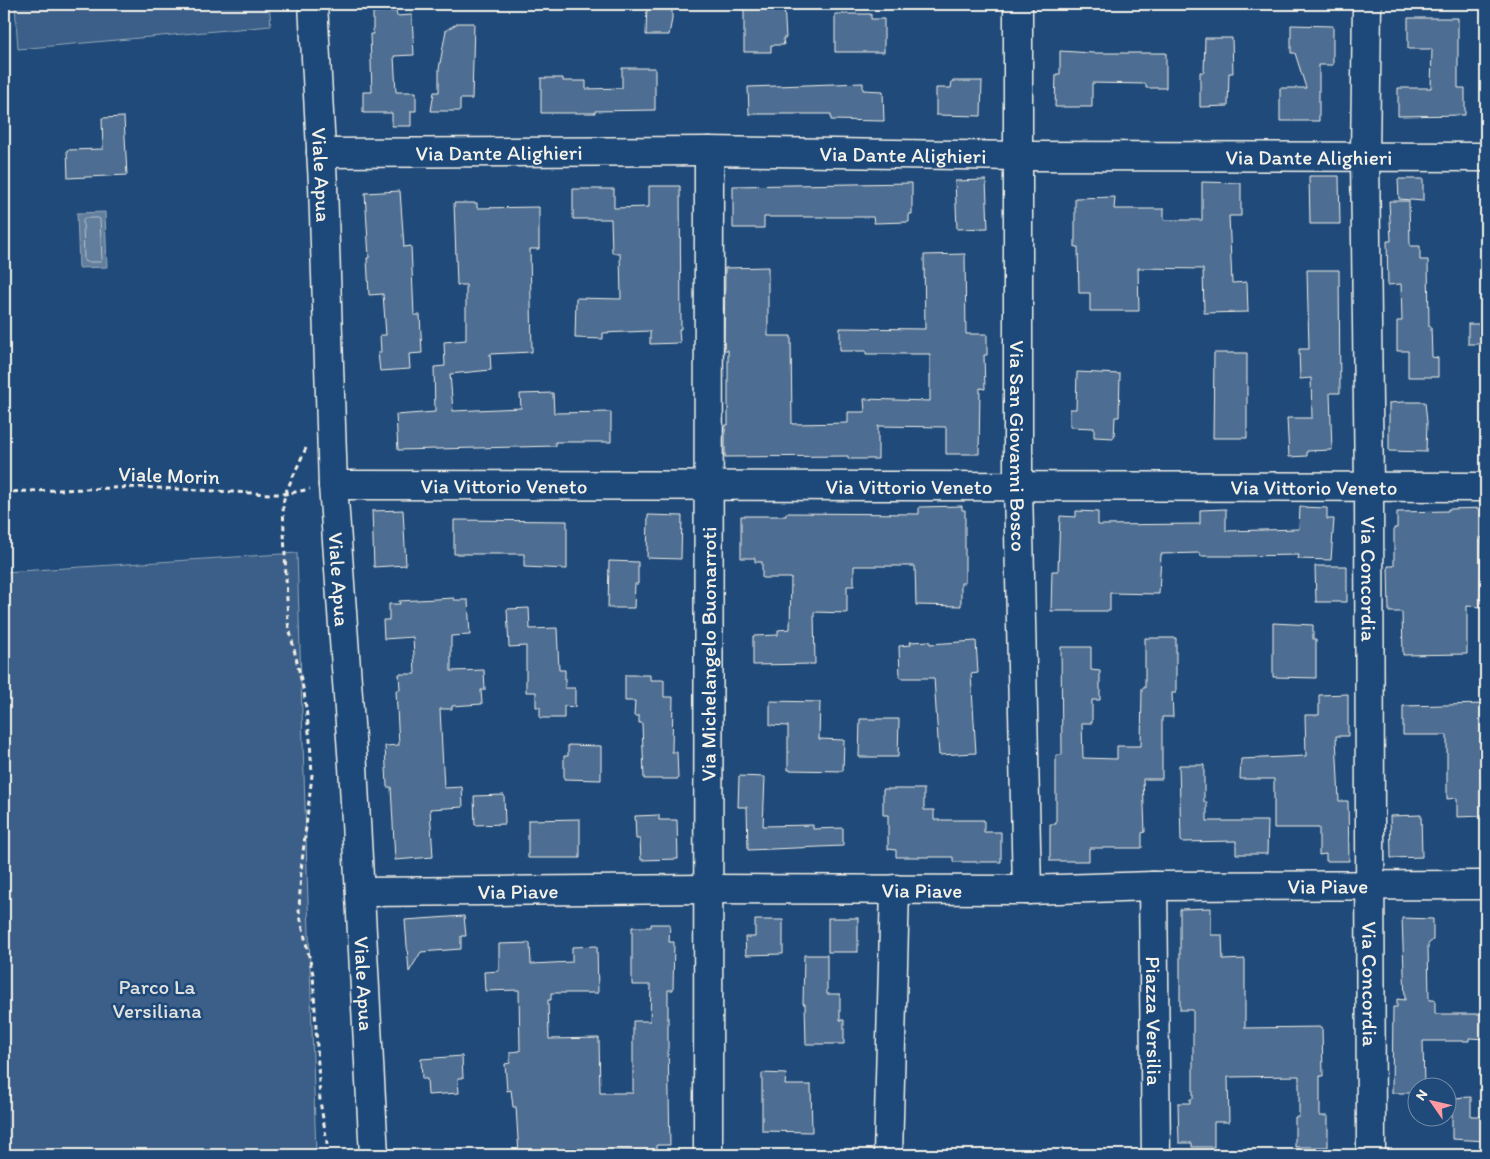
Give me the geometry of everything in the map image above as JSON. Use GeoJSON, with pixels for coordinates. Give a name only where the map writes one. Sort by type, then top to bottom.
{"type":"FeatureCollection","features":[{"type":"Feature","properties":{"kind":"street","name":"Viale Apua"},"geometry":{"type":"LineString","coordinates":[[313,4],[321,153],[333,485],[352,746],[374,1155]]}},
{"type":"Feature","properties":{"kind":"street","name":"Via San Giovanni Bosco"},"geometry":{"type":"LineString","coordinates":[[1018,4],[1018,487],[1027,890]]}},
{"type":"Feature","properties":{"kind":"street","name":"Via Concordia"},"geometry":{"type":"LineString","coordinates":[[1367,4],[1365,157],[1369,487],[1371,1155]]}},
{"type":"Feature","properties":{"kind":"street","name":"Via Dante Alighieri"},"geometry":{"type":"LineString","coordinates":[[321,153],[709,151],[1018,156],[1486,157]]}},
{"type":"Feature","properties":{"kind":"street","name":"Via Michelangelo Buonarroti"},"geometry":{"type":"LineString","coordinates":[[708,1155],[709,151]]}},
{"type":"Feature","properties":{"kind":"street","name":"Via Vittorio Veneto"},"geometry":{"type":"LineString","coordinates":[[333,485],[1486,487]]}},
{"type":"Feature","properties":{"kind":"street","name":"Via Piave"},"geometry":{"type":"LineString","coordinates":[[360,892],[707,889],[1027,890],[1153,886],[1486,885]]}},
{"type":"Feature","properties":{"kind":"street","name":"Piazza Versilia"},"geometry":{"type":"LineString","coordinates":[[1153,886],[1156,1155]]}},
{"type":"Feature","properties":{"kind":"street"},"geometry":{"type":"LineString","coordinates":[[888,1155],[895,889]]}},
{"type":"Feature","properties":{"kind":"path","name":"Viale Morin"},"geometry":{"type":"LineString","coordinates":[[4,492],[140,487],[285,494],[333,485]]}},
{"type":"Feature","properties":{"kind":"path"},"geometry":{"type":"LineString","coordinates":[[285,494],[283,514],[288,623],[304,692],[312,775],[301,870],[299,911],[313,974],[318,1074],[320,1101],[327,1142],[326,1155]]}},
{"type":"Feature","properties":{"kind":"green space"},"geometry":{"type":"Polygon","coordinates":[[[15,4],[269,4],[271,26],[18,49],[15,4]]]}},
{"type":"Feature","properties":{"kind":"green space","name":"Parco La Versiliana"},"geometry":{"type":"Polygon","coordinates":[[[297,553],[316,1155],[4,1155],[4,572],[297,553]]]}},
{"type":"Feature","properties":{"kind":"water"},"geometry":{"type":"Polygon","coordinates":[[[105,212],[107,267],[79,268],[77,213],[105,212]]]}},
{"type":"Feature","properties":{"kind":"building"},"geometry":{"type":"Polygon","coordinates":[[[647,4],[672,4],[669,35],[646,35],[647,4]]]}},
{"type":"Feature","properties":{"kind":"building"},"geometry":{"type":"Polygon","coordinates":[[[744,4],[784,4],[786,38],[783,38],[784,45],[771,45],[771,52],[744,52],[744,4]]]}},
{"type":"Feature","properties":{"kind":"building"},"geometry":{"type":"Polygon","coordinates":[[[396,11],[397,16],[412,15],[414,55],[394,56],[396,92],[416,92],[416,111],[411,111],[411,126],[392,126],[392,113],[363,113],[363,92],[372,92],[370,34],[373,34],[373,12],[396,11]]]}},
{"type":"Feature","properties":{"kind":"building"},"geometry":{"type":"Polygon","coordinates":[[[835,14],[871,14],[871,19],[884,19],[884,52],[835,52],[835,14]]]}},
{"type":"Feature","properties":{"kind":"building"},"geometry":{"type":"Polygon","coordinates":[[[1408,18],[1458,18],[1458,88],[1465,88],[1465,115],[1398,116],[1398,88],[1431,88],[1432,49],[1408,49],[1408,18]]]}},
{"type":"Feature","properties":{"kind":"building"},"geometry":{"type":"Polygon","coordinates":[[[458,23],[474,23],[472,99],[460,99],[460,111],[431,111],[434,92],[439,92],[439,69],[446,30],[458,23]]]}},
{"type":"Feature","properties":{"kind":"building"},"geometry":{"type":"Polygon","coordinates":[[[1291,25],[1333,26],[1333,65],[1319,65],[1319,121],[1280,121],[1280,88],[1306,88],[1295,53],[1291,53],[1291,25]]]}},
{"type":"Feature","properties":{"kind":"building"},"geometry":{"type":"Polygon","coordinates":[[[1205,38],[1232,38],[1233,73],[1229,73],[1228,106],[1200,107],[1200,72],[1204,72],[1205,38]]]}},
{"type":"Feature","properties":{"kind":"building"},"geometry":{"type":"Polygon","coordinates":[[[1060,51],[1166,53],[1166,88],[1146,88],[1146,84],[1092,83],[1092,107],[1055,107],[1056,74],[1060,74],[1060,51]]]}},
{"type":"Feature","properties":{"kind":"building"},"geometry":{"type":"Polygon","coordinates":[[[622,68],[655,68],[655,110],[541,113],[541,78],[563,78],[563,81],[586,81],[586,89],[622,88],[622,68]]]}},
{"type":"Feature","properties":{"kind":"building"},"geometry":{"type":"Polygon","coordinates":[[[952,81],[982,81],[981,116],[936,115],[936,88],[951,88],[952,81]]]}},
{"type":"Feature","properties":{"kind":"building"},"geometry":{"type":"Polygon","coordinates":[[[863,83],[863,90],[883,91],[884,121],[831,120],[831,114],[749,114],[748,87],[863,83]]]}},
{"type":"Feature","properties":{"kind":"building"},"geometry":{"type":"Polygon","coordinates":[[[124,117],[127,175],[68,178],[67,150],[103,149],[102,118],[124,117]]]}},
{"type":"Feature","properties":{"kind":"building"},"geometry":{"type":"Polygon","coordinates":[[[1309,176],[1339,176],[1340,224],[1310,224],[1309,176]]]}},
{"type":"Feature","properties":{"kind":"building"},"geometry":{"type":"Polygon","coordinates":[[[1398,179],[1423,179],[1423,201],[1399,199],[1398,179]]]}},
{"type":"Feature","properties":{"kind":"building"},"geometry":{"type":"Polygon","coordinates":[[[986,180],[988,228],[957,229],[955,181],[986,180]]]}},
{"type":"Feature","properties":{"kind":"building"},"geometry":{"type":"Polygon","coordinates":[[[1202,182],[1241,183],[1241,216],[1229,216],[1232,283],[1247,282],[1248,312],[1204,313],[1203,269],[1138,268],[1139,311],[1090,311],[1090,293],[1079,293],[1078,247],[1075,247],[1075,198],[1115,197],[1114,209],[1164,209],[1164,220],[1202,220],[1202,182]]]}},
{"type":"Feature","properties":{"kind":"building"},"geometry":{"type":"Polygon","coordinates":[[[912,183],[912,214],[909,214],[909,222],[874,223],[873,217],[764,217],[764,228],[733,228],[733,186],[912,183]]]}},
{"type":"Feature","properties":{"kind":"building"},"geometry":{"type":"Polygon","coordinates":[[[649,186],[680,186],[680,343],[650,344],[650,331],[603,333],[603,339],[575,338],[576,298],[621,299],[620,253],[612,253],[611,219],[573,219],[573,189],[614,189],[614,208],[649,207],[649,186]]]}},
{"type":"Feature","properties":{"kind":"building"},"geometry":{"type":"Polygon","coordinates":[[[400,191],[404,247],[411,246],[414,315],[420,315],[422,353],[409,354],[410,369],[380,371],[378,353],[381,353],[380,335],[386,335],[383,294],[369,295],[365,193],[400,191]]]}},
{"type":"Feature","properties":{"kind":"building"},"geometry":{"type":"Polygon","coordinates":[[[1389,201],[1409,201],[1410,246],[1420,246],[1420,260],[1428,260],[1429,326],[1431,326],[1432,357],[1438,358],[1438,377],[1408,377],[1408,351],[1397,351],[1397,321],[1402,321],[1401,284],[1388,285],[1387,241],[1391,241],[1389,201]]]}},
{"type":"Feature","properties":{"kind":"building"},"geometry":{"type":"Polygon","coordinates":[[[454,203],[477,203],[477,208],[539,207],[539,249],[530,249],[532,352],[490,354],[491,370],[450,374],[453,411],[521,408],[520,394],[553,393],[554,413],[611,412],[611,442],[555,442],[556,446],[398,450],[396,415],[435,412],[434,367],[445,366],[444,342],[466,340],[466,285],[457,285],[454,203]]]}},
{"type":"Feature","properties":{"kind":"building"},"geometry":{"type":"Polygon","coordinates":[[[965,254],[966,334],[987,334],[987,355],[984,355],[985,389],[980,388],[979,454],[946,454],[946,427],[878,426],[878,459],[848,459],[848,456],[725,457],[725,425],[728,425],[728,350],[724,350],[725,268],[768,267],[768,336],[791,336],[792,424],[848,423],[848,412],[865,412],[864,399],[930,401],[930,354],[866,354],[866,351],[840,351],[840,328],[925,329],[924,255],[965,254]]]}},
{"type":"Feature","properties":{"kind":"building"},"geometry":{"type":"Polygon","coordinates":[[[1307,270],[1339,270],[1340,393],[1330,393],[1332,450],[1307,451],[1307,456],[1289,457],[1287,418],[1312,418],[1311,378],[1300,379],[1299,349],[1309,349],[1307,270]]]}},
{"type":"Feature","properties":{"kind":"building"},"geometry":{"type":"Polygon","coordinates":[[[1468,324],[1486,324],[1486,344],[1468,344],[1468,324]]]}},
{"type":"Feature","properties":{"kind":"building"},"geometry":{"type":"Polygon","coordinates":[[[1214,353],[1247,353],[1247,438],[1213,438],[1214,353]]]}},
{"type":"Feature","properties":{"kind":"building"},"geometry":{"type":"Polygon","coordinates":[[[1077,372],[1120,374],[1119,417],[1115,417],[1114,438],[1094,437],[1094,428],[1070,427],[1070,409],[1076,409],[1077,372]]]}},
{"type":"Feature","properties":{"kind":"building"},"geometry":{"type":"Polygon","coordinates":[[[1425,402],[1427,422],[1426,452],[1389,451],[1389,403],[1425,402]]]}},
{"type":"Feature","properties":{"kind":"building"},"geometry":{"type":"Polygon","coordinates":[[[962,506],[962,510],[965,510],[965,583],[961,583],[961,606],[916,605],[915,566],[854,566],[854,586],[847,586],[847,613],[814,612],[815,664],[753,665],[753,636],[778,635],[778,630],[790,629],[791,578],[762,578],[762,562],[755,562],[755,558],[741,558],[741,516],[786,516],[786,513],[919,514],[919,507],[962,506]]]}},
{"type":"Feature","properties":{"kind":"building"},"geometry":{"type":"Polygon","coordinates":[[[1300,507],[1327,508],[1327,519],[1334,519],[1331,560],[1298,559],[1299,555],[1200,556],[1200,553],[1161,554],[1159,594],[1110,593],[1110,611],[1051,611],[1052,571],[1058,571],[1060,516],[1076,517],[1076,511],[1098,512],[1098,525],[1200,524],[1200,510],[1226,509],[1226,531],[1299,529],[1300,507]]]}},
{"type":"Feature","properties":{"kind":"building"},"geometry":{"type":"Polygon","coordinates":[[[1486,508],[1486,538],[1481,538],[1480,607],[1467,606],[1467,654],[1403,655],[1402,612],[1389,612],[1388,566],[1394,566],[1394,528],[1397,528],[1397,512],[1486,508]]]}},
{"type":"Feature","properties":{"kind":"building"},"geometry":{"type":"Polygon","coordinates":[[[403,510],[406,565],[374,567],[372,511],[403,510]]]}},
{"type":"Feature","properties":{"kind":"building"},"geometry":{"type":"Polygon","coordinates":[[[648,515],[682,516],[681,559],[647,558],[648,515]]]}},
{"type":"Feature","properties":{"kind":"building"},"geometry":{"type":"Polygon","coordinates":[[[454,520],[567,521],[567,569],[524,567],[524,554],[454,554],[454,520]]]}},
{"type":"Feature","properties":{"kind":"building"},"geometry":{"type":"Polygon","coordinates":[[[609,561],[638,562],[638,584],[635,584],[634,608],[608,608],[609,561]]]}},
{"type":"Feature","properties":{"kind":"building"},"geometry":{"type":"Polygon","coordinates":[[[1315,566],[1347,566],[1347,602],[1316,602],[1315,566]]]}},
{"type":"Feature","properties":{"kind":"building"},"geometry":{"type":"Polygon","coordinates":[[[454,598],[454,600],[468,600],[470,635],[451,636],[451,671],[484,670],[485,690],[481,690],[482,704],[452,706],[452,709],[440,709],[444,788],[462,787],[463,807],[430,809],[433,857],[395,860],[391,787],[387,787],[385,746],[399,745],[396,690],[400,690],[399,674],[415,674],[413,637],[384,639],[383,620],[389,620],[389,604],[400,604],[399,601],[454,598]]]}},
{"type":"Feature","properties":{"kind":"building"},"geometry":{"type":"Polygon","coordinates":[[[529,608],[530,629],[557,628],[559,670],[565,670],[565,688],[575,688],[575,707],[564,706],[564,718],[540,718],[540,707],[536,707],[536,692],[526,692],[526,646],[509,647],[507,609],[529,608]]]}},
{"type":"Feature","properties":{"kind":"building"},"geometry":{"type":"Polygon","coordinates":[[[1273,623],[1313,625],[1313,639],[1316,639],[1316,678],[1273,677],[1273,623]]]}},
{"type":"Feature","properties":{"kind":"building"},"geometry":{"type":"Polygon","coordinates":[[[1145,638],[1176,638],[1176,693],[1172,693],[1173,717],[1162,717],[1162,779],[1143,779],[1145,832],[1142,833],[1142,848],[1089,848],[1089,861],[1050,861],[1050,824],[1056,824],[1056,755],[1062,755],[1061,647],[1091,647],[1091,670],[1100,671],[1100,700],[1092,700],[1092,723],[1082,723],[1083,758],[1117,759],[1117,746],[1141,746],[1142,688],[1145,688],[1145,638]]]}},
{"type":"Feature","properties":{"kind":"building"},"geometry":{"type":"Polygon","coordinates":[[[930,641],[930,644],[976,641],[978,673],[971,674],[976,753],[939,755],[934,678],[900,678],[899,646],[911,645],[910,642],[930,641]]]}},
{"type":"Feature","properties":{"kind":"building"},"geometry":{"type":"Polygon","coordinates":[[[625,675],[650,675],[650,680],[664,680],[664,697],[673,697],[672,752],[677,752],[678,779],[644,779],[642,723],[639,723],[639,716],[634,716],[635,701],[625,701],[625,675]]]}},
{"type":"Feature","properties":{"kind":"building"},"geometry":{"type":"Polygon","coordinates":[[[1348,694],[1348,736],[1336,736],[1339,801],[1348,801],[1349,861],[1326,861],[1326,854],[1319,855],[1319,828],[1274,828],[1274,779],[1240,779],[1241,759],[1306,756],[1305,715],[1319,715],[1319,695],[1348,694]]]}},
{"type":"Feature","properties":{"kind":"building"},"geometry":{"type":"Polygon","coordinates":[[[770,701],[820,702],[819,739],[844,740],[843,771],[788,770],[788,726],[770,725],[770,701]]]}},
{"type":"Feature","properties":{"kind":"building"},"geometry":{"type":"Polygon","coordinates":[[[1486,704],[1486,798],[1484,798],[1484,816],[1457,817],[1457,798],[1447,799],[1447,735],[1403,735],[1403,706],[1486,704]]]}},
{"type":"Feature","properties":{"kind":"building"},"geometry":{"type":"Polygon","coordinates":[[[860,719],[899,719],[898,757],[859,757],[860,719]]]}},
{"type":"Feature","properties":{"kind":"building"},"geometry":{"type":"Polygon","coordinates":[[[568,745],[601,746],[601,780],[564,779],[564,756],[568,756],[568,745]]]}},
{"type":"Feature","properties":{"kind":"building"},"geometry":{"type":"Polygon","coordinates":[[[1179,765],[1204,765],[1204,802],[1207,802],[1207,821],[1268,821],[1267,854],[1236,854],[1236,841],[1181,842],[1179,765]]]}},
{"type":"Feature","properties":{"kind":"building"},"geometry":{"type":"Polygon","coordinates":[[[739,776],[765,777],[763,826],[813,825],[813,829],[843,828],[843,846],[748,850],[747,807],[738,807],[739,776]]]}},
{"type":"Feature","properties":{"kind":"building"},"geometry":{"type":"Polygon","coordinates":[[[883,789],[924,789],[924,810],[934,810],[934,820],[984,820],[984,832],[1001,832],[1001,862],[953,862],[953,857],[896,857],[896,850],[888,849],[888,815],[883,815],[883,789]]]}},
{"type":"Feature","properties":{"kind":"building"},"geometry":{"type":"Polygon","coordinates":[[[504,795],[505,824],[475,825],[474,796],[504,795]]]}},
{"type":"Feature","properties":{"kind":"building"},"geometry":{"type":"Polygon","coordinates":[[[659,815],[659,820],[677,820],[678,859],[641,860],[640,839],[636,839],[635,816],[659,815]]]}},
{"type":"Feature","properties":{"kind":"building"},"geometry":{"type":"Polygon","coordinates":[[[1421,815],[1422,857],[1391,858],[1390,816],[1421,815]]]}},
{"type":"Feature","properties":{"kind":"building"},"geometry":{"type":"Polygon","coordinates":[[[580,819],[580,858],[528,858],[528,820],[580,819]]]}},
{"type":"Feature","properties":{"kind":"building"},"geometry":{"type":"Polygon","coordinates":[[[1211,908],[1211,935],[1222,935],[1223,960],[1245,959],[1245,1028],[1322,1027],[1323,1076],[1320,1076],[1320,1116],[1328,1116],[1328,1147],[1295,1147],[1295,1117],[1299,1117],[1299,1076],[1228,1077],[1229,1122],[1214,1122],[1214,1147],[1192,1147],[1192,1143],[1179,1143],[1178,1103],[1190,1103],[1190,1099],[1193,1099],[1193,1010],[1180,1010],[1180,909],[1211,908]]]}},
{"type":"Feature","properties":{"kind":"building"},"geometry":{"type":"Polygon","coordinates":[[[464,916],[466,936],[461,936],[461,949],[421,952],[409,972],[405,920],[464,916]]]}},
{"type":"Feature","properties":{"kind":"building"},"geometry":{"type":"Polygon","coordinates":[[[828,918],[858,918],[858,952],[828,952],[828,918]]]}},
{"type":"Feature","properties":{"kind":"building"},"geometry":{"type":"Polygon","coordinates":[[[1402,918],[1433,919],[1433,940],[1428,944],[1429,1000],[1435,1000],[1435,1014],[1486,1014],[1486,1039],[1469,1038],[1469,1041],[1423,1041],[1424,1076],[1408,1076],[1408,1093],[1392,1093],[1393,1007],[1397,1007],[1397,999],[1405,1000],[1402,918]]]}},
{"type":"Feature","properties":{"kind":"building"},"geometry":{"type":"Polygon","coordinates":[[[755,920],[783,920],[783,954],[746,955],[745,937],[755,937],[755,920]]]}},
{"type":"Feature","properties":{"kind":"building"},"geometry":{"type":"Polygon","coordinates":[[[651,924],[670,924],[669,942],[674,942],[673,990],[668,990],[670,1145],[657,1145],[657,1150],[519,1155],[516,1107],[513,1107],[511,1090],[507,1091],[505,1064],[510,1063],[510,1052],[520,1051],[519,990],[485,991],[484,972],[499,971],[499,944],[530,943],[531,964],[572,962],[572,947],[597,946],[598,993],[551,993],[551,1000],[548,1000],[549,1039],[599,1038],[600,1093],[633,1093],[633,1021],[650,1021],[651,985],[632,985],[632,927],[651,927],[651,924]]]}},
{"type":"Feature","properties":{"kind":"building"},"geometry":{"type":"Polygon","coordinates":[[[804,955],[827,955],[827,994],[840,994],[840,1020],[844,1020],[844,1044],[806,1044],[805,1004],[803,1004],[804,955]]]}},
{"type":"Feature","properties":{"kind":"building"},"geometry":{"type":"Polygon","coordinates":[[[462,1056],[463,1078],[458,1078],[459,1093],[428,1095],[427,1079],[422,1079],[421,1059],[462,1056]]]}},
{"type":"Feature","properties":{"kind":"building"},"geometry":{"type":"Polygon","coordinates":[[[762,1073],[786,1074],[785,1085],[811,1085],[812,1132],[762,1131],[762,1073]]]}},
{"type":"Feature","properties":{"kind":"building"},"geometry":{"type":"Polygon","coordinates":[[[1471,1097],[1471,1116],[1486,1116],[1486,1141],[1452,1139],[1452,1126],[1458,1126],[1458,1098],[1471,1097]]]}}]}
